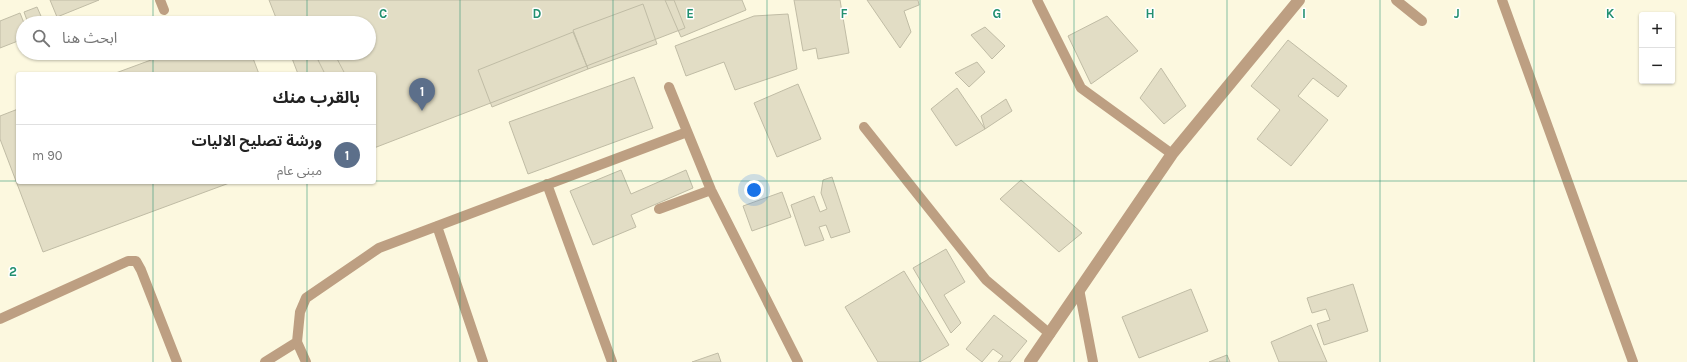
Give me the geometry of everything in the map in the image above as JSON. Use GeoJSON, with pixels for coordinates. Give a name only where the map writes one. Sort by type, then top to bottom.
{"type":"FeatureCollection","features":[{"type":"Feature","properties":{"kind":"street"},"geometry":{"type":"LineString","coordinates":[[1030,362],[1172,154],[1299,0]]}},
{"type":"Feature","properties":{"kind":"lane"},"geometry":{"type":"LineString","coordinates":[[160,0],[164,10]]}},
{"type":"Feature","properties":{"kind":"lane"},"geometry":{"type":"LineString","coordinates":[[1037,0],[1081,88],[1172,154]]}},
{"type":"Feature","properties":{"kind":"lane"},"geometry":{"type":"LineString","coordinates":[[1396,0],[1422,21]]}},
{"type":"Feature","properties":{"kind":"lane"},"geometry":{"type":"LineString","coordinates":[[1502,0],[1633,362]]}},
{"type":"Feature","properties":{"kind":"lane"},"geometry":{"type":"LineString","coordinates":[[669,87],[711,190],[798,362]]}},
{"type":"Feature","properties":{"kind":"lane"},"geometry":{"type":"LineString","coordinates":[[864,127],[986,280],[1050,334]]}},
{"type":"Feature","properties":{"kind":"lane"},"geometry":{"type":"LineString","coordinates":[[306,362],[297,342],[300,312],[306,298],[379,248],[687,132]]}},
{"type":"Feature","properties":{"kind":"lane"},"geometry":{"type":"LineString","coordinates":[[547,184],[612,362]]}},
{"type":"Feature","properties":{"kind":"lane"},"geometry":{"type":"LineString","coordinates":[[659,210],[711,190]]}},
{"type":"Feature","properties":{"kind":"lane"},"geometry":{"type":"LineString","coordinates":[[437,226],[483,362]]}},
{"type":"Feature","properties":{"kind":"lane"},"geometry":{"type":"LineString","coordinates":[[0,319],[128,261],[136,261],[178,362]]}},
{"type":"Feature","properties":{"kind":"lane"},"geometry":{"type":"LineString","coordinates":[[1079,289],[1093,362]]}},
{"type":"Feature","properties":{"kind":"lane"},"geometry":{"type":"LineString","coordinates":[[265,362],[297,342]]}},
{"type":"Feature","properties":{"kind":"building"},"geometry":{"type":"Polygon","coordinates":[[[50,0],[99,0],[59,16],[57,16],[50,0]]]}},
{"type":"Feature","properties":{"kind":"building"},"geometry":{"type":"Polygon","coordinates":[[[269,0],[674,0],[685,28],[376,147],[376,72],[297,72],[293,60],[376,60],[376,16],[275,16],[269,0]]]}},
{"type":"Feature","properties":{"kind":"building"},"geometry":{"type":"Polygon","coordinates":[[[665,0],[742,0],[746,10],[681,37],[665,0]]]}},
{"type":"Feature","properties":{"kind":"building"},"geometry":{"type":"Polygon","coordinates":[[[794,0],[840,0],[849,53],[818,59],[816,48],[803,51],[794,0]]]}},
{"type":"Feature","properties":{"kind":"building"},"geometry":{"type":"Polygon","coordinates":[[[867,0],[918,0],[919,5],[904,11],[911,32],[900,48],[867,0]]]}},
{"type":"Feature","properties":{"kind":"building"},"geometry":{"type":"Polygon","coordinates":[[[643,4],[657,44],[588,69],[573,30],[643,4]]]}},
{"type":"Feature","properties":{"kind":"building"},"geometry":{"type":"Polygon","coordinates":[[[37,7],[41,16],[25,16],[24,12],[37,7]]]}},
{"type":"Feature","properties":{"kind":"building"},"geometry":{"type":"Polygon","coordinates":[[[20,13],[21,16],[16,16],[16,42],[0,48],[0,21],[20,13]]]}},
{"type":"Feature","properties":{"kind":"building"},"geometry":{"type":"Polygon","coordinates":[[[788,14],[797,69],[735,90],[724,62],[686,76],[675,46],[754,16],[788,14]]]}},
{"type":"Feature","properties":{"kind":"building"},"geometry":{"type":"Polygon","coordinates":[[[1107,16],[1138,51],[1091,84],[1068,36],[1107,16]]]}},
{"type":"Feature","properties":{"kind":"building"},"geometry":{"type":"Polygon","coordinates":[[[985,27],[1005,46],[992,59],[971,35],[985,27]]]}},
{"type":"Feature","properties":{"kind":"building"},"geometry":{"type":"Polygon","coordinates":[[[573,32],[588,69],[492,107],[478,70],[573,32]]]}},
{"type":"Feature","properties":{"kind":"building"},"geometry":{"type":"Polygon","coordinates":[[[1288,40],[1347,86],[1338,97],[1313,78],[1298,96],[1328,120],[1291,166],[1257,139],[1280,110],[1251,86],[1288,40]]]}},
{"type":"Feature","properties":{"kind":"building"},"geometry":{"type":"Polygon","coordinates":[[[151,60],[254,60],[258,72],[118,72],[151,60]]]}},
{"type":"Feature","properties":{"kind":"building"},"geometry":{"type":"Polygon","coordinates":[[[318,60],[338,60],[344,72],[324,72],[318,60]]]}},
{"type":"Feature","properties":{"kind":"building"},"geometry":{"type":"Polygon","coordinates":[[[977,62],[985,72],[969,87],[955,73],[977,62]]]}},
{"type":"Feature","properties":{"kind":"building"},"geometry":{"type":"Polygon","coordinates":[[[1161,68],[1186,106],[1164,124],[1140,98],[1161,68]]]}},
{"type":"Feature","properties":{"kind":"building"},"geometry":{"type":"Polygon","coordinates":[[[634,77],[653,128],[528,174],[509,122],[634,77]]]}},
{"type":"Feature","properties":{"kind":"building"},"geometry":{"type":"Polygon","coordinates":[[[798,84],[821,139],[777,157],[754,103],[798,84]]]}},
{"type":"Feature","properties":{"kind":"building"},"geometry":{"type":"Polygon","coordinates":[[[957,88],[985,129],[956,146],[931,109],[957,88]]]}},
{"type":"Feature","properties":{"kind":"building"},"geometry":{"type":"Polygon","coordinates":[[[1006,99],[1012,111],[985,129],[981,116],[1006,99]]]}},
{"type":"Feature","properties":{"kind":"building"},"geometry":{"type":"Polygon","coordinates":[[[16,110],[16,181],[0,139],[0,116],[16,110]]]}},
{"type":"Feature","properties":{"kind":"building"},"geometry":{"type":"Polygon","coordinates":[[[621,170],[631,194],[686,170],[693,188],[631,215],[636,227],[593,245],[570,191],[621,170]]]}},
{"type":"Feature","properties":{"kind":"building"},"geometry":{"type":"Polygon","coordinates":[[[832,177],[850,232],[831,238],[826,225],[819,227],[824,240],[805,246],[791,205],[814,196],[820,212],[827,209],[821,193],[823,180],[832,177]]]}},
{"type":"Feature","properties":{"kind":"building"},"geometry":{"type":"Polygon","coordinates":[[[1021,180],[1082,233],[1059,252],[1000,199],[1021,180]]]}},
{"type":"Feature","properties":{"kind":"building"},"geometry":{"type":"Polygon","coordinates":[[[17,184],[227,184],[43,252],[17,184]]]}},
{"type":"Feature","properties":{"kind":"building"},"geometry":{"type":"Polygon","coordinates":[[[782,192],[791,217],[752,231],[743,206],[782,192]]]}},
{"type":"Feature","properties":{"kind":"building"},"geometry":{"type":"Polygon","coordinates":[[[946,249],[965,282],[944,295],[961,323],[951,333],[913,268],[946,249]]]}},
{"type":"Feature","properties":{"kind":"building"},"geometry":{"type":"Polygon","coordinates":[[[904,271],[949,345],[920,362],[878,362],[845,307],[904,271]]]}},
{"type":"Feature","properties":{"kind":"building"},"geometry":{"type":"Polygon","coordinates":[[[1353,284],[1368,331],[1324,345],[1317,324],[1330,320],[1326,309],[1312,313],[1307,298],[1353,284]]]}},
{"type":"Feature","properties":{"kind":"building"},"geometry":{"type":"Polygon","coordinates":[[[1191,289],[1208,331],[1139,358],[1122,317],[1191,289]]]}},
{"type":"Feature","properties":{"kind":"building"},"geometry":{"type":"Polygon","coordinates":[[[994,315],[1027,341],[1010,362],[998,362],[1003,356],[993,349],[982,362],[966,349],[994,315]]]}},
{"type":"Feature","properties":{"kind":"building"},"geometry":{"type":"Polygon","coordinates":[[[1311,325],[1327,362],[1279,362],[1271,342],[1311,325]]]}},
{"type":"Feature","properties":{"kind":"building"},"geometry":{"type":"Polygon","coordinates":[[[718,353],[721,362],[692,362],[718,353]]]}},
{"type":"Feature","properties":{"kind":"building"},"geometry":{"type":"Polygon","coordinates":[[[1227,355],[1230,362],[1209,362],[1227,355]]]}},
{"type":"Feature","properties":{"kind":"place","name":"ورشة تصليح الاليات"},"geometry":{"type":"Point","coordinates":[422,111]}}]}
